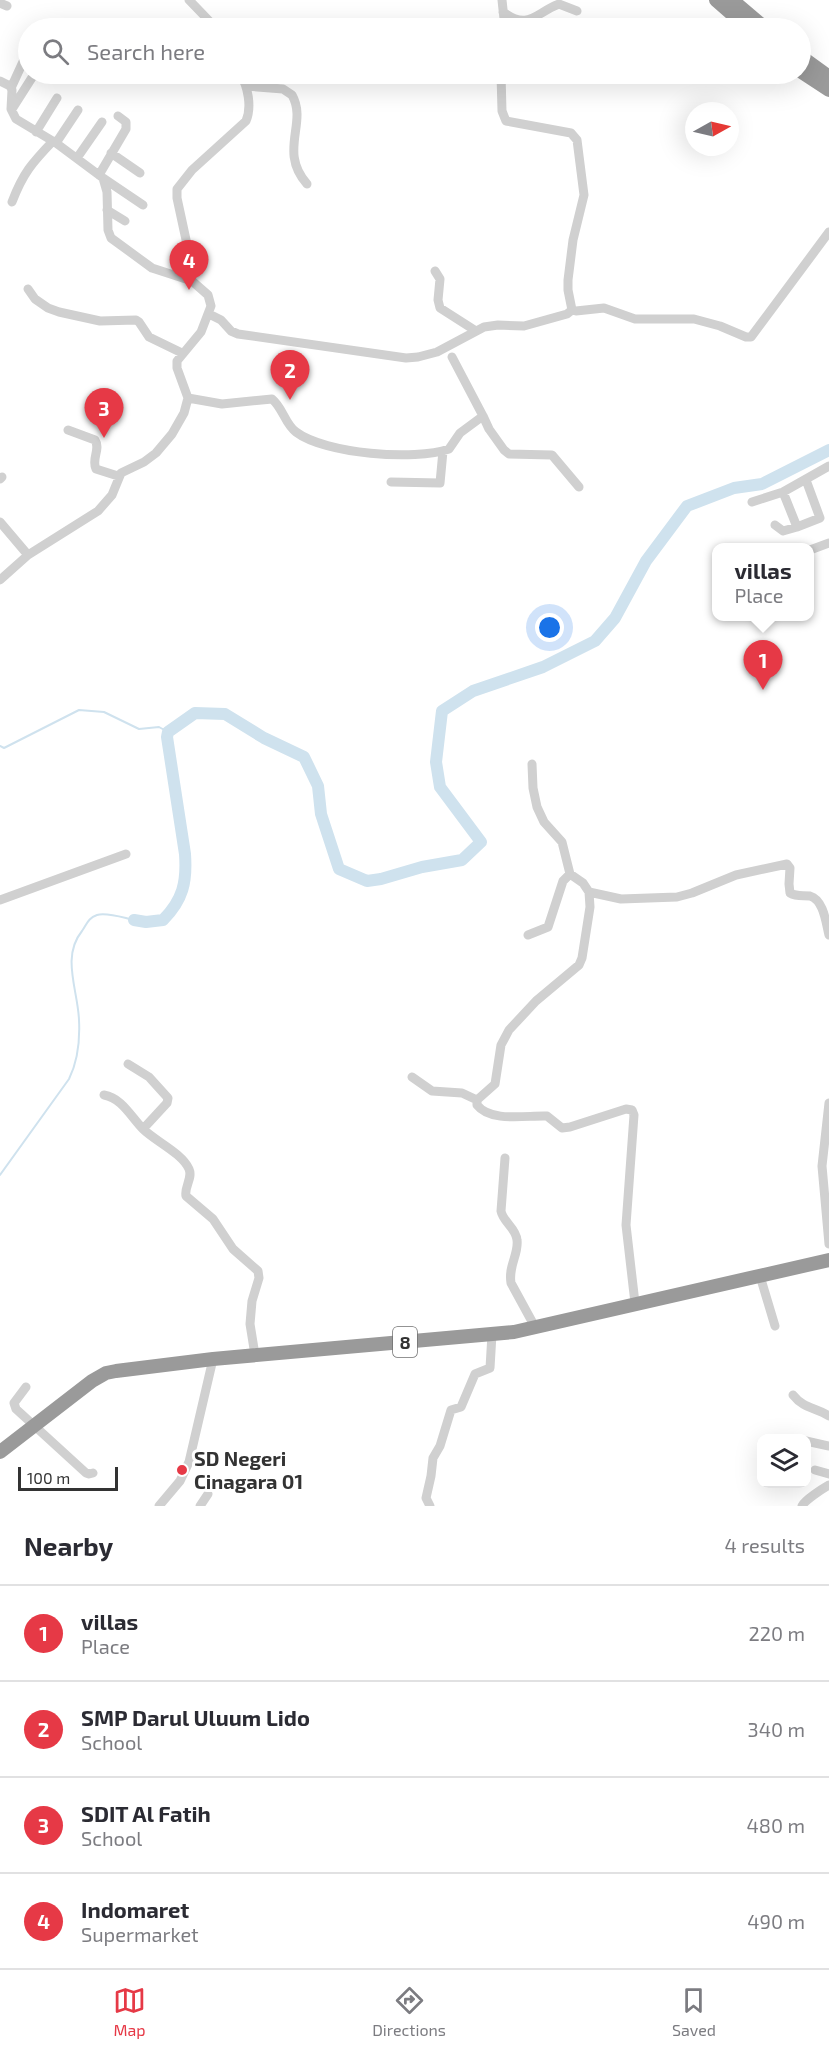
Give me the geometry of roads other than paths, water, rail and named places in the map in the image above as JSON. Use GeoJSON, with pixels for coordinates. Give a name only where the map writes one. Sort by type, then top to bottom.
{"type":"FeatureCollection","features":[{"type":"Feature","properties":{"kind":"highway"},"geometry":{"type":"LineString","coordinates":[[716,0],[737,18]]}},
{"type":"Feature","properties":{"kind":"highway"},"geometry":{"type":"LineString","coordinates":[[732,0],[753,18]]}},
{"type":"Feature","properties":{"kind":"highway"},"geometry":{"type":"LineString","coordinates":[[811,63],[829,76]]}},
{"type":"Feature","properties":{"kind":"highway"},"geometry":{"type":"LineString","coordinates":[[811,78],[829,90]]}},
{"type":"Feature","properties":{"kind":"highway","name":"8"},"geometry":{"type":"LineString","coordinates":[[0,1452],[92,1381],[106,1373],[158,1364],[492,1334],[535,1327],[829,1260]]}},
{"type":"Feature","properties":{"kind":"street"},"geometry":{"type":"LineString","coordinates":[[189,0],[206,18]]}},
{"type":"Feature","properties":{"kind":"street"},"geometry":{"type":"LineString","coordinates":[[502,0],[504,18]]}},
{"type":"Feature","properties":{"kind":"street"},"geometry":{"type":"LineString","coordinates":[[534,18],[557,5],[577,11]]}},
{"type":"Feature","properties":{"kind":"street"},"geometry":{"type":"LineString","coordinates":[[503,12],[512,18]]}},
{"type":"Feature","properties":{"kind":"street"},"geometry":{"type":"LineString","coordinates":[[18,73],[11,88],[12,110],[19,122],[54,142],[143,205]]}},
{"type":"Feature","properties":{"kind":"street"},"geometry":{"type":"LineString","coordinates":[[0,81],[11,88]]}},
{"type":"Feature","properties":{"kind":"street"},"geometry":{"type":"LineString","coordinates":[[12,110],[28,84]]}},
{"type":"Feature","properties":{"kind":"street"},"geometry":{"type":"LineString","coordinates":[[501,84],[502,111],[506,121],[571,133],[576,137],[584,195],[573,240],[568,286],[572,310]]}},
{"type":"Feature","properties":{"kind":"street"},"geometry":{"type":"LineString","coordinates":[[192,281],[177,189],[192,170],[246,122],[249,111],[246,86],[283,89],[292,95],[297,112],[294,162],[307,184]]}},
{"type":"Feature","properties":{"kind":"street"},"geometry":{"type":"LineString","coordinates":[[36,132],[57,98]]}},
{"type":"Feature","properties":{"kind":"street"},"geometry":{"type":"LineString","coordinates":[[12,202],[22,176],[54,142],[78,110]]}},
{"type":"Feature","properties":{"kind":"street"},"geometry":{"type":"LineString","coordinates":[[0,580],[28,555],[93,515],[106,503],[114,491],[118,477],[125,469],[150,458],[169,439],[182,417],[188,398],[177,368],[177,361],[197,338],[211,306],[208,295],[192,281],[158,271],[115,242],[109,233],[106,187],[101,177],[111,153],[127,127],[126,122],[118,116]]}},
{"type":"Feature","properties":{"kind":"street"},"geometry":{"type":"LineString","coordinates":[[77,158],[102,122]]}},
{"type":"Feature","properties":{"kind":"street"},"geometry":{"type":"LineString","coordinates":[[111,153],[140,173]]}},
{"type":"Feature","properties":{"kind":"street"},"geometry":{"type":"LineString","coordinates":[[107,210],[125,221]]}},
{"type":"Feature","properties":{"kind":"street"},"geometry":{"type":"LineString","coordinates":[[209,314],[224,322],[231,331],[238,334],[406,358],[442,350],[489,326],[528,325],[567,314],[572,310],[604,308],[630,318],[644,320],[694,319],[752,337],[829,232]]}},
{"type":"Feature","properties":{"kind":"street"},"geometry":{"type":"LineString","coordinates":[[435,271],[441,279],[438,297],[440,308],[476,331]]}},
{"type":"Feature","properties":{"kind":"street"},"geometry":{"type":"LineString","coordinates":[[28,289],[35,299],[59,312],[100,321],[136,320],[149,337],[182,353]]}},
{"type":"Feature","properties":{"kind":"street"},"geometry":{"type":"LineString","coordinates":[[452,357],[489,429],[504,450],[515,455],[552,455],[579,487]]}},
{"type":"Feature","properties":{"kind":"street"},"geometry":{"type":"LineString","coordinates":[[188,398],[222,404],[272,399],[294,430],[320,444],[384,455],[443,451],[452,447],[460,433],[483,416]]}},
{"type":"Feature","properties":{"kind":"street"},"geometry":{"type":"LineString","coordinates":[[68,430],[95,440],[97,446],[95,467],[98,471],[118,477]]}},
{"type":"Feature","properties":{"kind":"street"},"geometry":{"type":"LineString","coordinates":[[391,482],[440,483],[443,451]]}},
{"type":"Feature","properties":{"kind":"street"},"geometry":{"type":"LineString","coordinates":[[752,502],[783,492],[829,466]]}},
{"type":"Feature","properties":{"kind":"street"},"geometry":{"type":"LineString","coordinates":[[775,525],[783,531],[825,516],[806,480]]}},
{"type":"Feature","properties":{"kind":"street"},"geometry":{"type":"LineString","coordinates":[[783,492],[797,527]]}},
{"type":"Feature","properties":{"kind":"street"},"geometry":{"type":"LineString","coordinates":[[0,522],[28,555]]}},
{"type":"Feature","properties":{"kind":"street"},"geometry":{"type":"LineString","coordinates":[[814,549],[829,543]]}},
{"type":"Feature","properties":{"kind":"street"},"geometry":{"type":"LineString","coordinates":[[477,1100],[495,1084],[501,1045],[509,1030],[536,1001],[579,965],[582,958],[590,907],[589,892],[570,874],[561,843],[544,822],[537,807],[532,764]]}},
{"type":"Feature","properties":{"kind":"street"},"geometry":{"type":"LineString","coordinates":[[0,900],[126,854]]}},
{"type":"Feature","properties":{"kind":"street"},"geometry":{"type":"LineString","coordinates":[[589,892],[621,899],[677,897],[736,874],[787,864],[790,868],[790,893],[795,896],[812,897],[819,902],[829,936]]}},
{"type":"Feature","properties":{"kind":"street"},"geometry":{"type":"LineString","coordinates":[[528,935],[548,927],[563,881],[570,874]]}},
{"type":"Feature","properties":{"kind":"street"},"geometry":{"type":"LineString","coordinates":[[128,1064],[148,1077],[168,1098],[167,1103],[143,1129]]}},
{"type":"Feature","properties":{"kind":"street"},"geometry":{"type":"LineString","coordinates":[[412,1077],[432,1091],[462,1093],[477,1100]]}},
{"type":"Feature","properties":{"kind":"street"},"geometry":{"type":"LineString","coordinates":[[104,1095],[120,1102],[143,1129],[171,1150],[188,1167],[190,1176],[185,1193],[188,1200],[213,1219],[233,1249],[258,1271],[259,1278],[252,1301],[250,1324],[255,1355]]}},
{"type":"Feature","properties":{"kind":"street"},"geometry":{"type":"LineString","coordinates":[[477,1100],[478,1107],[488,1112],[516,1118],[547,1116],[562,1128],[570,1128],[627,1109],[632,1110],[634,1115],[626,1225],[635,1304]]}},
{"type":"Feature","properties":{"kind":"street"},"geometry":{"type":"LineString","coordinates":[[829,1103],[826,1166],[829,1244]]}},
{"type":"Feature","properties":{"kind":"street"},"geometry":{"type":"LineString","coordinates":[[505,1158],[501,1210],[502,1216],[518,1239],[509,1276],[535,1327]]}},
{"type":"Feature","properties":{"kind":"street"},"geometry":{"type":"LineString","coordinates":[[760,1276],[775,1326]]}},
{"type":"Feature","properties":{"kind":"street"},"geometry":{"type":"LineString","coordinates":[[430,1506],[426,1498],[432,1462],[440,1446],[448,1416],[451,1410],[461,1407],[475,1374],[490,1368],[492,1334]]}},
{"type":"Feature","properties":{"kind":"street"},"geometry":{"type":"LineString","coordinates":[[160,1506],[180,1481],[189,1462],[213,1359]]}},
{"type":"Feature","properties":{"kind":"street"},"geometry":{"type":"LineString","coordinates":[[26,1386],[14,1405],[86,1473],[93,1473]]}},
{"type":"Feature","properties":{"kind":"street"},"geometry":{"type":"LineString","coordinates":[[793,1395],[801,1405],[818,1409],[829,1416]]}},
{"type":"Feature","properties":{"kind":"street"},"geometry":{"type":"LineString","coordinates":[[811,1442],[829,1446]]}},
{"type":"Feature","properties":{"kind":"street"},"geometry":{"type":"LineString","coordinates":[[815,1470],[829,1474]]}},
{"type":"Feature","properties":{"kind":"street"},"geometry":{"type":"LineString","coordinates":[[802,1506],[805,1500],[818,1494],[829,1485]]}},
{"type":"Feature","properties":{"kind":"street"},"geometry":{"type":"LineString","coordinates":[[200,1506],[208,1494]]}},
{"type":"Feature","properties":{"kind":"waterway"},"geometry":{"type":"LineString","coordinates":[[134,920],[146,922],[163,920],[170,913],[182,890],[185,854],[167,737],[168,732],[195,713],[225,714],[264,738],[304,757],[318,786],[321,814],[339,869],[367,881],[462,860],[481,842],[440,787],[436,762],[442,711],[473,691],[543,667],[595,641],[615,618],[646,561],[687,506],[734,488],[762,484],[829,450]]}},
{"type":"Feature","properties":{"kind":"waterway"},"geometry":{"type":"LineString","coordinates":[[0,746],[4,748],[79,710],[104,712],[139,729],[159,727],[168,732]]}},
{"type":"Feature","properties":{"kind":"waterway"},"geometry":{"type":"LineString","coordinates":[[0,1175],[69,1079],[74,1065],[78,1050],[79,1028],[72,974],[76,941],[88,921],[97,915],[134,920]]}},
{"type":"Feature","properties":{"kind":"place","name":"Indomaret"},"geometry":{"type":"Point","coordinates":[189,290]}},
{"type":"Feature","properties":{"kind":"place","name":"SMP Darul Uluum Lido"},"geometry":{"type":"Point","coordinates":[290,400]}},
{"type":"Feature","properties":{"kind":"place","name":"SDIT Al Fatih"},"geometry":{"type":"Point","coordinates":[104,438]}},
{"type":"Feature","properties":{"kind":"place","name":"villas"},"geometry":{"type":"Point","coordinates":[763,690]}},
{"type":"Feature","properties":{"kind":"place","name":"SD Negeri Cinagara 01"},"geometry":{"type":"Point","coordinates":[182,1470]}}]}
